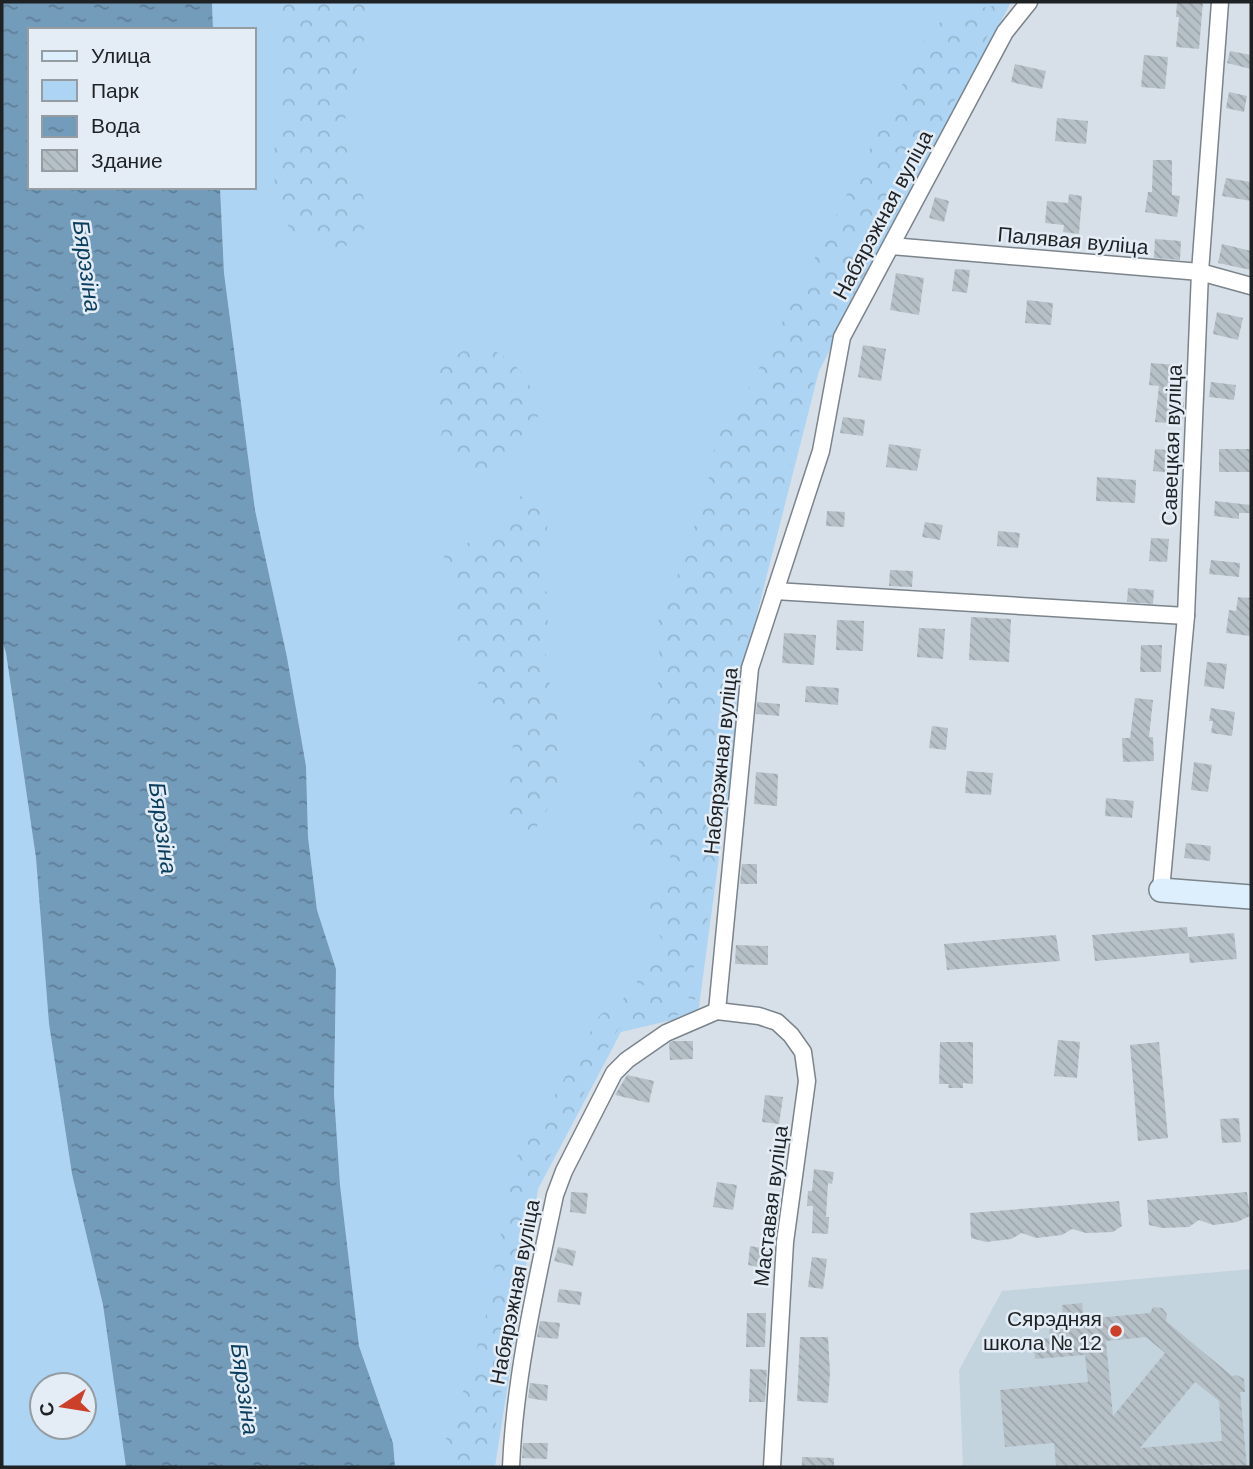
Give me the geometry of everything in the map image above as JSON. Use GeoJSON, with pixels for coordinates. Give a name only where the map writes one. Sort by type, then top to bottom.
{"type":"FeatureCollection","features":[{"type":"Feature","properties":{"kind":"street","name":"Набярэжная вуліца"},"geometry":{"type":"LineString","coordinates":[[511,1467],[519,1375],[553,1205],[564,1171],[614,1073],[627,1060],[666,1032],[717,1011],[750,668],[821,451],[842,337],[1005,32],[1028,2]]}},
{"type":"Feature","properties":{"kind":"street","name":"Савецкая вуліца"},"geometry":{"type":"LineString","coordinates":[[1161,890],[1186,616],[1200,272],[1220,2]]}},
{"type":"Feature","properties":{"kind":"street","name":"Палявая вуліца"},"geometry":{"type":"LineString","coordinates":[[891,246],[1200,272],[1251,286]]}},
{"type":"Feature","properties":{"kind":"street"},"geometry":{"type":"LineString","coordinates":[[775,591],[1186,616]]}},
{"type":"Feature","properties":{"kind":"street"},"geometry":{"type":"LineString","coordinates":[[1161,890],[1251,897]]}},
{"type":"Feature","properties":{"kind":"street","name":"Маставая вуліца"},"geometry":{"type":"LineString","coordinates":[[717,1011],[759,1016],[777,1022],[803,1052],[807,1068],[804,1114],[795,1158],[785,1242],[772,1467]]}},
{"type":"Feature","properties":{"kind":"shaded area","name":"Сярэдняя школа № 12"},"geometry":{"type":"Polygon","coordinates":[[[1251,1269],[1251,1467],[963,1467],[959,1370],[1002,1291],[1251,1269]]]}},
{"type":"Feature","properties":{"kind":"green space"},"geometry":{"type":"Polygon","coordinates":[[[212,2],[1011,2],[819,371],[758,610],[721,842],[698,1014],[621,1032],[538,1189],[495,1467],[395,1467],[393,1443],[359,1346],[340,1185],[334,1094],[336,969],[317,910],[308,837],[306,766],[287,657],[255,510],[224,273],[220,189],[256,189],[256,28],[213,28],[212,2]]]}},
{"type":"Feature","properties":{"kind":"green space"},"geometry":{"type":"Polygon","coordinates":[[[273,2],[370,2],[371,12],[346,110],[344,133],[352,173],[362,192],[367,212],[363,232],[349,245],[328,250],[292,231],[279,214],[275,195],[274,152],[283,74],[278,22],[273,2]]]}},
{"type":"Feature","properties":{"kind":"green space"},"geometry":{"type":"Polygon","coordinates":[[[1004,4],[822,357],[804,413],[748,634],[705,940],[702,954],[694,963],[694,974],[699,983],[695,1000],[637,983],[637,975],[666,947],[649,916],[650,902],[669,881],[671,846],[651,845],[634,833],[632,814],[637,768],[655,705],[660,667],[657,624],[681,567],[707,489],[718,428],[744,398],[930,30],[953,13],[1004,4]]]}},
{"type":"Feature","properties":{"kind":"green space"},"geometry":{"type":"Polygon","coordinates":[[[487,347],[515,365],[542,405],[534,426],[517,440],[492,470],[474,469],[462,464],[440,442],[444,420],[435,398],[436,377],[447,361],[468,348],[487,347]]]}},
{"type":"Feature","properties":{"kind":"green space"},"geometry":{"type":"Polygon","coordinates":[[[517,496],[533,498],[548,517],[545,555],[539,577],[548,595],[549,615],[545,634],[547,674],[558,713],[564,754],[557,794],[534,831],[519,837],[511,831],[506,811],[514,736],[510,719],[478,688],[473,658],[451,636],[454,617],[453,573],[443,555],[495,530],[517,496]]]}},
{"type":"Feature","properties":{"kind":"green space"},"geometry":{"type":"Polygon","coordinates":[[[2,640],[36,858],[49,1024],[72,1174],[103,1305],[126,1467],[2,1467],[2,640]]]}},
{"type":"Feature","properties":{"kind":"green space"},"geometry":{"type":"Polygon","coordinates":[[[635,990],[695,1007],[694,1011],[618,1029],[535,1185],[489,1467],[444,1467],[447,1429],[468,1380],[486,1315],[514,1161],[541,1120],[600,1015],[635,990]]]}},
{"type":"Feature","properties":{"kind":"water","name":"Бярэзіна"},"geometry":{"type":"Polygon","coordinates":[[[2,2],[212,2],[213,28],[28,28],[28,189],[220,189],[224,273],[255,510],[287,657],[306,766],[308,837],[317,910],[336,969],[334,1094],[340,1185],[359,1346],[393,1443],[395,1467],[126,1467],[103,1305],[72,1174],[49,1024],[36,858],[2,640],[2,2]]]}},
{"type":"Feature","properties":{"kind":"building"},"geometry":{"type":"Polygon","coordinates":[[[1177,2],[1203,2],[1199,49],[1176,47],[1179,17],[1176,17],[1177,2]]]}},
{"type":"Feature","properties":{"kind":"building"},"geometry":{"type":"Polygon","coordinates":[[[1230,51],[1251,55],[1251,69],[1227,63],[1230,51]]]}},
{"type":"Feature","properties":{"kind":"building"},"geometry":{"type":"Polygon","coordinates":[[[1144,55],[1168,57],[1165,89],[1141,87],[1144,55]]]}},
{"type":"Feature","properties":{"kind":"building"},"geometry":{"type":"Polygon","coordinates":[[[1015,64],[1046,71],[1042,89],[1011,82],[1015,64]]]}},
{"type":"Feature","properties":{"kind":"building"},"geometry":{"type":"Polygon","coordinates":[[[1229,92],[1247,96],[1244,112],[1226,108],[1229,92]]]}},
{"type":"Feature","properties":{"kind":"building"},"geometry":{"type":"Polygon","coordinates":[[[1057,118],[1088,121],[1086,144],[1055,141],[1057,118]]]}},
{"type":"Feature","properties":{"kind":"building"},"geometry":{"type":"Polygon","coordinates":[[[1153,160],[1172,160],[1172,195],[1180,196],[1177,217],[1145,212],[1148,192],[1152,192],[1153,160]]]}},
{"type":"Feature","properties":{"kind":"building"},"geometry":{"type":"Polygon","coordinates":[[[1226,178],[1251,182],[1251,201],[1222,196],[1226,178]]]}},
{"type":"Feature","properties":{"kind":"building"},"geometry":{"type":"Polygon","coordinates":[[[1069,194],[1082,196],[1079,234],[1063,232],[1064,225],[1045,223],[1047,201],[1068,203],[1069,194]]]}},
{"type":"Feature","properties":{"kind":"building"},"geometry":{"type":"Polygon","coordinates":[[[935,197],[949,201],[944,222],[929,218],[935,197]]]}},
{"type":"Feature","properties":{"kind":"building"},"geometry":{"type":"Polygon","coordinates":[[[1155,239],[1181,241],[1180,260],[1154,258],[1155,239]]]}},
{"type":"Feature","properties":{"kind":"building"},"geometry":{"type":"Polygon","coordinates":[[[1222,244],[1251,251],[1251,270],[1218,263],[1222,244]]]}},
{"type":"Feature","properties":{"kind":"building"},"geometry":{"type":"Polygon","coordinates":[[[955,269],[970,270],[967,293],[952,291],[955,269]]]}},
{"type":"Feature","properties":{"kind":"building"},"geometry":{"type":"Polygon","coordinates":[[[896,273],[924,278],[919,315],[890,310],[896,273]]]}},
{"type":"Feature","properties":{"kind":"building"},"geometry":{"type":"Polygon","coordinates":[[[1027,300],[1053,303],[1051,325],[1025,323],[1027,300]]]}},
{"type":"Feature","properties":{"kind":"building"},"geometry":{"type":"Polygon","coordinates":[[[1217,312],[1243,318],[1238,340],[1213,334],[1217,312]]]}},
{"type":"Feature","properties":{"kind":"building"},"geometry":{"type":"Polygon","coordinates":[[[863,345],[886,349],[881,381],[858,377],[863,345]]]}},
{"type":"Feature","properties":{"kind":"building"},"geometry":{"type":"Polygon","coordinates":[[[1151,363],[1177,365],[1174,401],[1184,402],[1182,424],[1155,422],[1159,386],[1149,385],[1151,363]]]}},
{"type":"Feature","properties":{"kind":"building"},"geometry":{"type":"Polygon","coordinates":[[[1211,382],[1236,385],[1234,400],[1209,397],[1211,382]]]}},
{"type":"Feature","properties":{"kind":"building"},"geometry":{"type":"Polygon","coordinates":[[[843,417],[865,420],[863,436],[840,433],[843,417]]]}},
{"type":"Feature","properties":{"kind":"building"},"geometry":{"type":"Polygon","coordinates":[[[889,444],[921,449],[917,471],[886,467],[889,444]]]}},
{"type":"Feature","properties":{"kind":"building"},"geometry":{"type":"Polygon","coordinates":[[[1155,449],[1181,451],[1179,474],[1153,471],[1155,449]]]}},
{"type":"Feature","properties":{"kind":"building"},"geometry":{"type":"Polygon","coordinates":[[[1219,449],[1251,449],[1251,472],[1219,472],[1219,449]]]}},
{"type":"Feature","properties":{"kind":"building"},"geometry":{"type":"Polygon","coordinates":[[[1097,477],[1136,480],[1135,503],[1096,501],[1097,477]]]}},
{"type":"Feature","properties":{"kind":"building"},"geometry":{"type":"Polygon","coordinates":[[[1215,501],[1251,505],[1251,513],[1239,513],[1239,519],[1214,516],[1215,501]]]}},
{"type":"Feature","properties":{"kind":"building"},"geometry":{"type":"Polygon","coordinates":[[[827,511],[845,512],[844,527],[826,526],[827,511]]]}},
{"type":"Feature","properties":{"kind":"building"},"geometry":{"type":"Polygon","coordinates":[[[925,522],[943,525],[940,540],[922,537],[925,522]]]}},
{"type":"Feature","properties":{"kind":"building"},"geometry":{"type":"Polygon","coordinates":[[[998,531],[1020,533],[1018,548],[997,546],[998,531]]]}},
{"type":"Feature","properties":{"kind":"building"},"geometry":{"type":"Polygon","coordinates":[[[1151,538],[1169,539],[1167,562],[1149,561],[1151,538]]]}},
{"type":"Feature","properties":{"kind":"building"},"geometry":{"type":"Polygon","coordinates":[[[1211,560],[1240,563],[1239,577],[1209,574],[1211,560]]]}},
{"type":"Feature","properties":{"kind":"building"},"geometry":{"type":"Polygon","coordinates":[[[890,570],[913,571],[912,587],[889,586],[890,570]]]}},
{"type":"Feature","properties":{"kind":"building"},"geometry":{"type":"Polygon","coordinates":[[[1128,588],[1154,590],[1153,604],[1127,602],[1128,588]]]}},
{"type":"Feature","properties":{"kind":"building"},"geometry":{"type":"Polygon","coordinates":[[[1238,597],[1251,598],[1251,636],[1226,633],[1229,610],[1236,611],[1238,597]]]}},
{"type":"Feature","properties":{"kind":"building"},"geometry":{"type":"Polygon","coordinates":[[[971,617],[1011,619],[1009,662],[969,660],[971,617]]]}},
{"type":"Feature","properties":{"kind":"building"},"geometry":{"type":"Polygon","coordinates":[[[837,620],[864,621],[863,651],[836,650],[837,620]]]}},
{"type":"Feature","properties":{"kind":"building"},"geometry":{"type":"Polygon","coordinates":[[[919,628],[945,629],[943,659],[917,657],[919,628]]]}},
{"type":"Feature","properties":{"kind":"building"},"geometry":{"type":"Polygon","coordinates":[[[784,633],[816,635],[814,665],[782,663],[784,633]]]}},
{"type":"Feature","properties":{"kind":"building"},"geometry":{"type":"Polygon","coordinates":[[[1141,645],[1162,645],[1161,672],[1140,672],[1141,645]]]}},
{"type":"Feature","properties":{"kind":"building"},"geometry":{"type":"Polygon","coordinates":[[[1207,662],[1227,664],[1224,689],[1204,686],[1207,662]]]}},
{"type":"Feature","properties":{"kind":"building"},"geometry":{"type":"Polygon","coordinates":[[[806,686],[839,688],[838,705],[805,702],[806,686]]]}},
{"type":"Feature","properties":{"kind":"building"},"geometry":{"type":"Polygon","coordinates":[[[1135,698],[1153,700],[1149,737],[1153,737],[1154,761],[1123,762],[1122,738],[1130,738],[1135,698]]]}},
{"type":"Feature","properties":{"kind":"building"},"geometry":{"type":"Polygon","coordinates":[[[757,702],[780,704],[779,716],[756,714],[757,702]]]}},
{"type":"Feature","properties":{"kind":"building"},"geometry":{"type":"Polygon","coordinates":[[[1211,708],[1235,712],[1232,736],[1211,733],[1211,708]]]}},
{"type":"Feature","properties":{"kind":"building"},"geometry":{"type":"Polygon","coordinates":[[[932,726],[948,728],[946,750],[929,748],[932,726]]]}},
{"type":"Feature","properties":{"kind":"building"},"geometry":{"type":"Polygon","coordinates":[[[1194,762],[1212,765],[1208,792],[1191,790],[1194,762]]]}},
{"type":"Feature","properties":{"kind":"building"},"geometry":{"type":"Polygon","coordinates":[[[967,771],[993,773],[991,795],[965,793],[967,771]]]}},
{"type":"Feature","properties":{"kind":"building"},"geometry":{"type":"Polygon","coordinates":[[[756,772],[778,774],[777,806],[754,804],[756,772]]]}},
{"type":"Feature","properties":{"kind":"building"},"geometry":{"type":"Polygon","coordinates":[[[1106,798],[1134,801],[1132,818],[1105,816],[1106,798]]]}},
{"type":"Feature","properties":{"kind":"building"},"geometry":{"type":"Polygon","coordinates":[[[1186,843],[1211,846],[1210,861],[1184,858],[1186,843]]]}},
{"type":"Feature","properties":{"kind":"building"},"geometry":{"type":"Polygon","coordinates":[[[742,864],[757,864],[757,884],[740,884],[742,864]]]}},
{"type":"Feature","properties":{"kind":"building"},"geometry":{"type":"Polygon","coordinates":[[[1187,927],[1188,937],[1234,933],[1237,959],[1190,963],[1189,953],[1095,961],[1092,935],[1187,927]]]}},
{"type":"Feature","properties":{"kind":"building"},"geometry":{"type":"Polygon","coordinates":[[[1056,935],[1060,961],[947,970],[944,944],[1056,935]]]}},
{"type":"Feature","properties":{"kind":"building"},"geometry":{"type":"Polygon","coordinates":[[[736,945],[768,946],[768,965],[735,964],[736,945]]]}},
{"type":"Feature","properties":{"kind":"building"},"geometry":{"type":"Polygon","coordinates":[[[1058,1040],[1080,1042],[1077,1078],[1054,1076],[1058,1040]]]}},
{"type":"Feature","properties":{"kind":"building"},"geometry":{"type":"Polygon","coordinates":[[[693,1041],[693,1059],[670,1060],[669,1043],[693,1041]]]}},
{"type":"Feature","properties":{"kind":"building"},"geometry":{"type":"Polygon","coordinates":[[[940,1042],[973,1042],[973,1084],[963,1083],[963,1088],[948,1088],[949,1084],[939,1084],[940,1042]]]}},
{"type":"Feature","properties":{"kind":"building"},"geometry":{"type":"Polygon","coordinates":[[[1159,1042],[1168,1138],[1138,1141],[1130,1045],[1159,1042]]]}},
{"type":"Feature","properties":{"kind":"building"},"geometry":{"type":"Polygon","coordinates":[[[627,1075],[654,1081],[649,1103],[615,1095],[627,1075]]]}},
{"type":"Feature","properties":{"kind":"building"},"geometry":{"type":"Polygon","coordinates":[[[765,1095],[783,1097],[779,1124],[762,1122],[765,1095]]]}},
{"type":"Feature","properties":{"kind":"building"},"geometry":{"type":"Polygon","coordinates":[[[1239,1118],[1241,1142],[1222,1143],[1220,1119],[1239,1118]]]}},
{"type":"Feature","properties":{"kind":"building"},"geometry":{"type":"Polygon","coordinates":[[[814,1169],[834,1172],[832,1184],[828,1183],[828,1234],[812,1233],[813,1206],[807,1206],[808,1191],[812,1191],[814,1169]]]}},
{"type":"Feature","properties":{"kind":"building"},"geometry":{"type":"Polygon","coordinates":[[[717,1182],[737,1185],[733,1210],[713,1207],[717,1182]]]}},
{"type":"Feature","properties":{"kind":"building"},"geometry":{"type":"Polygon","coordinates":[[[571,1192],[588,1193],[586,1214],[570,1212],[571,1192]]]}},
{"type":"Feature","properties":{"kind":"building"},"geometry":{"type":"Polygon","coordinates":[[[1247,1192],[1250,1216],[1237,1222],[1213,1225],[1199,1220],[1189,1227],[1162,1228],[1149,1225],[1147,1200],[1247,1192]]]}},
{"type":"Feature","properties":{"kind":"building"},"geometry":{"type":"Polygon","coordinates":[[[1119,1201],[1122,1226],[1113,1232],[1086,1233],[1072,1229],[1062,1235],[1036,1238],[1022,1233],[1011,1239],[986,1242],[971,1238],[970,1213],[1119,1201]]]}},
{"type":"Feature","properties":{"kind":"building"},"geometry":{"type":"Polygon","coordinates":[[[750,1246],[772,1250],[769,1269],[748,1265],[750,1246]]]}},
{"type":"Feature","properties":{"kind":"building"},"geometry":{"type":"Polygon","coordinates":[[[558,1247],[576,1251],[573,1266],[554,1261],[558,1247]]]}},
{"type":"Feature","properties":{"kind":"building"},"geometry":{"type":"Polygon","coordinates":[[[812,1257],[827,1259],[823,1289],[808,1287],[812,1257]]]}},
{"type":"Feature","properties":{"kind":"building"},"geometry":{"type":"Polygon","coordinates":[[[559,1289],[582,1292],[580,1305],[557,1302],[559,1289]]]}},
{"type":"Feature","properties":{"kind":"building"},"geometry":{"type":"Polygon","coordinates":[[[1082,1303],[1084,1319],[1150,1313],[1153,1307],[1162,1308],[1167,1314],[1166,1321],[1232,1376],[1237,1375],[1244,1379],[1245,1392],[1240,1392],[1247,1467],[1212,1467],[1212,1464],[1180,1467],[1056,1467],[1054,1443],[1005,1447],[1000,1390],[1088,1382],[1085,1355],[1035,1359],[1033,1340],[1050,1338],[1049,1322],[1063,1321],[1062,1305],[1082,1303]],[[1146,1337],[1106,1341],[1113,1416],[1165,1353],[1146,1337]],[[1195,1382],[1140,1448],[1222,1441],[1219,1401],[1195,1382]]]}},
{"type":"Feature","properties":{"kind":"building"},"geometry":{"type":"Polygon","coordinates":[[[747,1313],[766,1313],[765,1347],[746,1347],[747,1313]]]}},
{"type":"Feature","properties":{"kind":"building"},"geometry":{"type":"Polygon","coordinates":[[[540,1321],[560,1323],[558,1339],[537,1337],[540,1321]]]}},
{"type":"Feature","properties":{"kind":"building"},"geometry":{"type":"Polygon","coordinates":[[[800,1337],[828,1337],[828,1403],[797,1401],[800,1337]]]}},
{"type":"Feature","properties":{"kind":"building"},"geometry":{"type":"Polygon","coordinates":[[[750,1369],[767,1370],[765,1402],[749,1402],[750,1369]]]}},
{"type":"Feature","properties":{"kind":"building"},"geometry":{"type":"Polygon","coordinates":[[[530,1383],[548,1385],[547,1401],[528,1398],[530,1383]]]}},
{"type":"Feature","properties":{"kind":"building"},"geometry":{"type":"Polygon","coordinates":[[[523,1443],[548,1443],[547,1459],[522,1458],[523,1443]]]}},
{"type":"Feature","properties":{"kind":"building"},"geometry":{"type":"Polygon","coordinates":[[[802,1457],[834,1458],[834,1467],[802,1467],[802,1457]]]}},
{"type":"Feature","properties":{"kind":"place","name":"Сярэдняя школа № 12"},"geometry":{"type":"Point","coordinates":[1116,1331]}}]}
